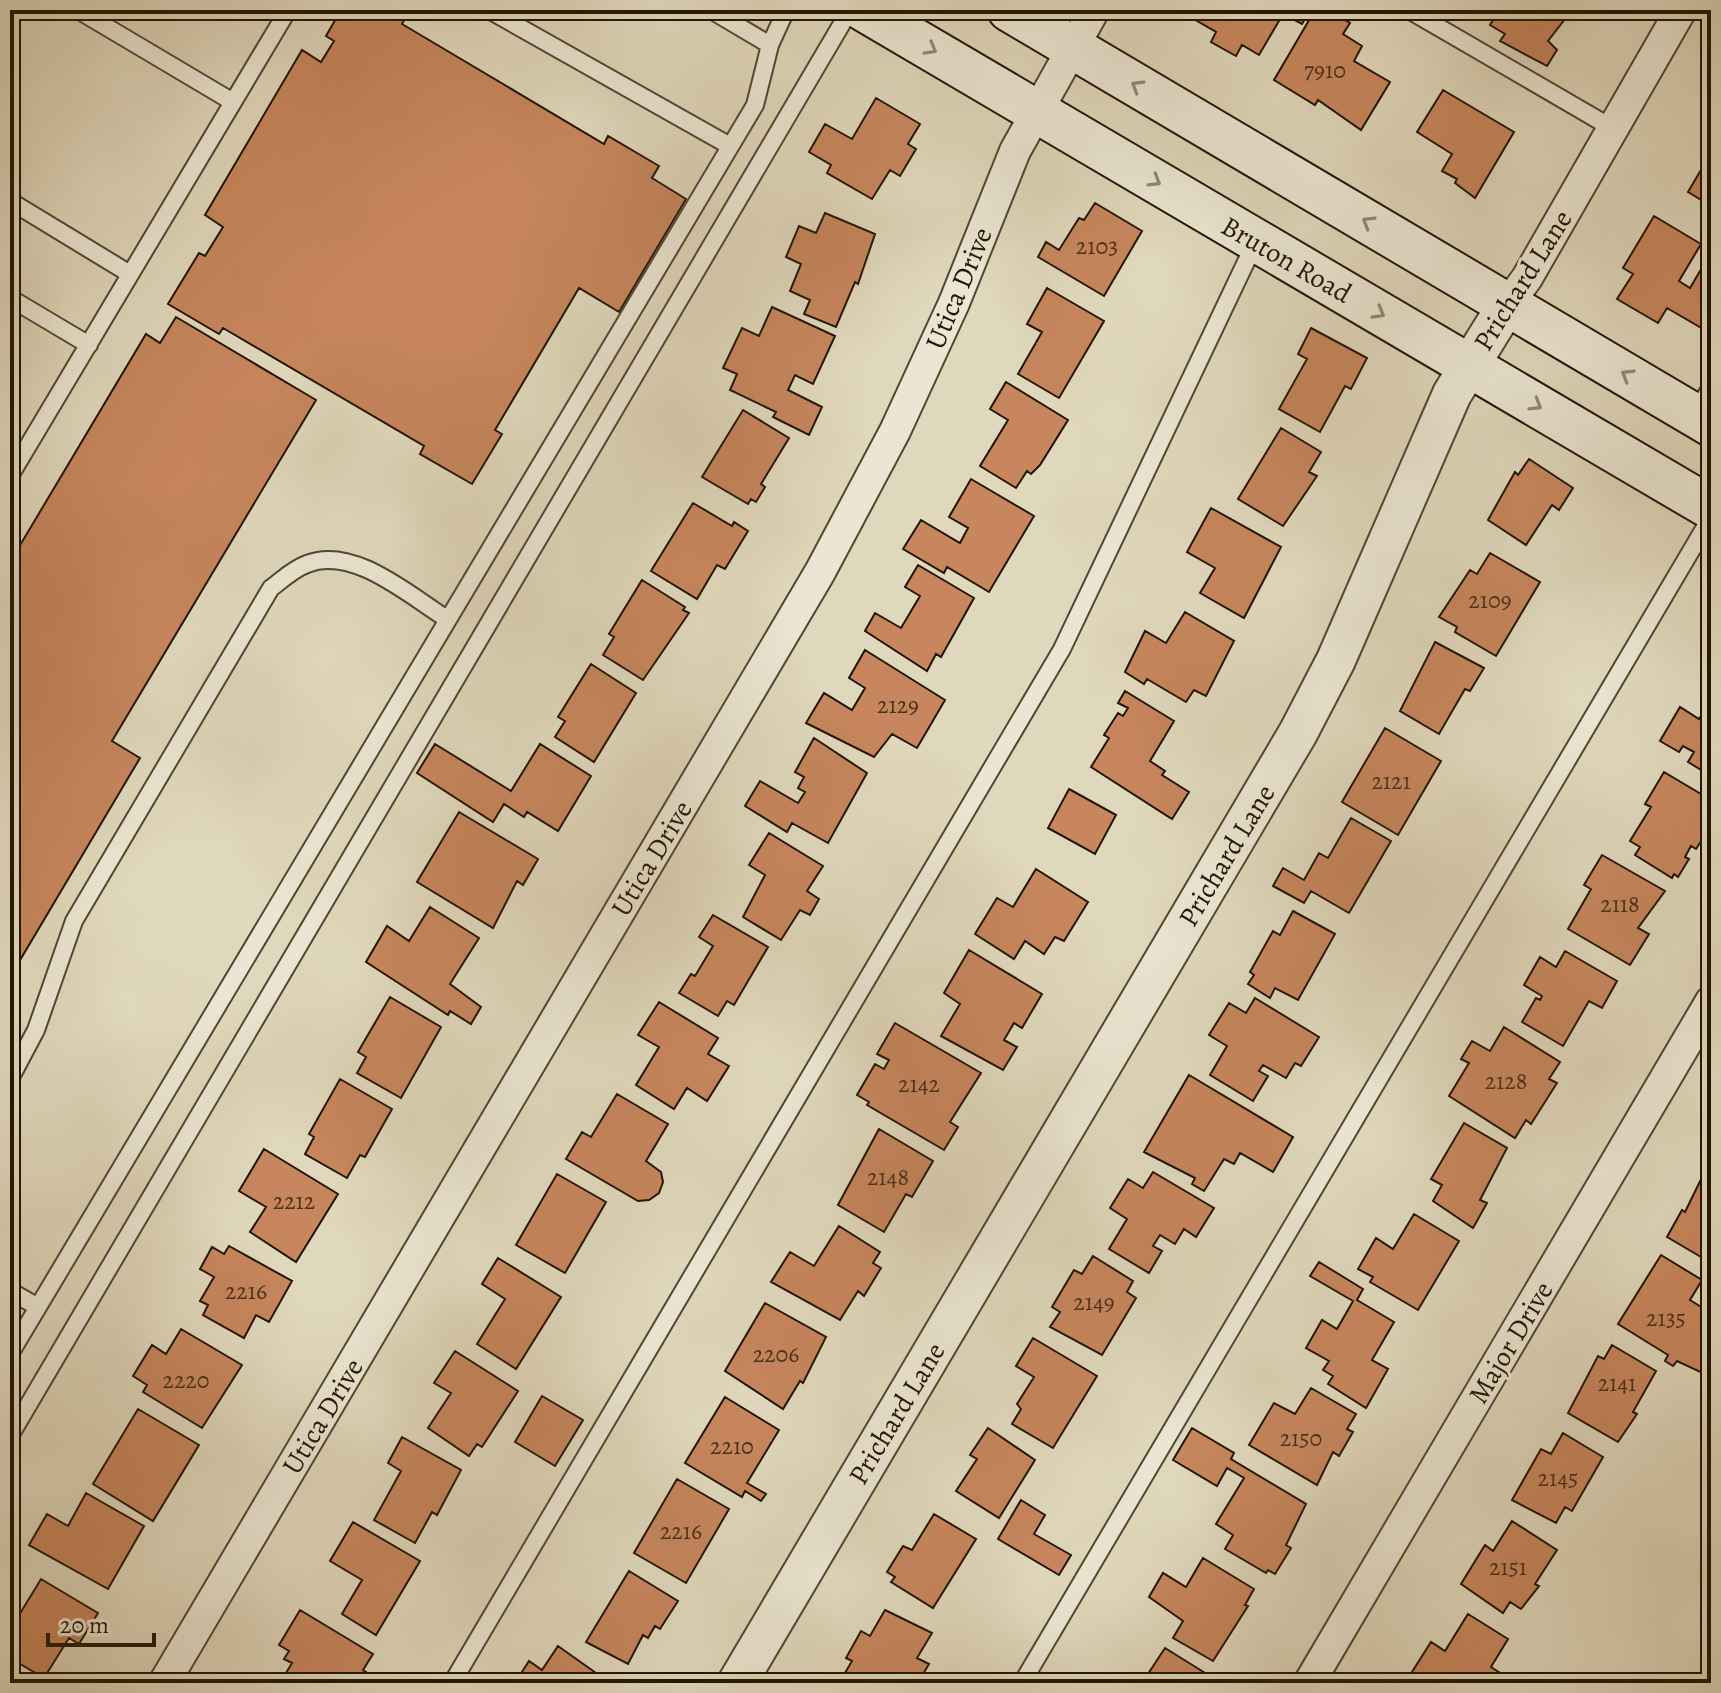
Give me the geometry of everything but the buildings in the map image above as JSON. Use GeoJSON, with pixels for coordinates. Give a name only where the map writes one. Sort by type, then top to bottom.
{"type":"FeatureCollection","features":[{"type":"Feature","properties":{"kind":"main road","name":"Bruton Road"},"geometry":{"type":"LineString","coordinates":[[864,10],[1711,508]]}},
{"type":"Feature","properties":{"kind":"main road"},"geometry":{"type":"LineString","coordinates":[[1009,10],[1507,305],[1706,409]]}},
{"type":"Feature","properties":{"kind":"street","name":"Utica Drive"},"geometry":{"type":"LineString","coordinates":[[164,1683],[820,572],[895,431],[954,303],[1015,151],[1094,10]]}},
{"type":"Feature","properties":{"kind":"street","name":"Prichard Lane"},"geometry":{"type":"LineString","coordinates":[[737,1683],[1298,733],[1336,660],[1452,394],[1527,278],[1681,10]]}},
{"type":"Feature","properties":{"kind":"street","name":"Major Drive"},"geometry":{"type":"LineString","coordinates":[[1309,1683],[1711,1001]]}},
{"type":"Feature","properties":{"kind":"lane"},"geometry":{"type":"LineString","coordinates":[[78,10],[233,102]]}},
{"type":"Feature","properties":{"kind":"lane"},"geometry":{"type":"LineString","coordinates":[[10,476],[288,10]]}},
{"type":"Feature","properties":{"kind":"lane"},"geometry":{"type":"LineString","coordinates":[[489,10],[730,146]]}},
{"type":"Feature","properties":{"kind":"lane"},"geometry":{"type":"LineString","coordinates":[[711,10],[770,45]]}},
{"type":"Feature","properties":{"kind":"lane"},"geometry":{"type":"LineString","coordinates":[[10,1354],[755,105],[770,45],[786,10]]}},
{"type":"Feature","properties":{"kind":"lane"},"geometry":{"type":"LineString","coordinates":[[10,1436],[850,10]]}},
{"type":"Feature","properties":{"kind":"lane"},"geometry":{"type":"LineString","coordinates":[[1409,10],[1612,128]]}},
{"type":"Feature","properties":{"kind":"lane"},"geometry":{"type":"LineString","coordinates":[[10,201],[130,274]]}},
{"type":"Feature","properties":{"kind":"lane"},"geometry":{"type":"LineString","coordinates":[[452,1683],[1062,649],[1256,241]]}},
{"type":"Feature","properties":{"kind":"lane"},"geometry":{"type":"LineString","coordinates":[[10,298],[89,345]]}},
{"type":"Feature","properties":{"kind":"lane"},"geometry":{"type":"LineString","coordinates":[[1022,1683],[1711,517]]}},
{"type":"Feature","properties":{"kind":"lane"},"geometry":{"type":"LineString","coordinates":[[10,1079],[36,1030],[74,921],[271,588],[309,563],[333,560],[375,575],[447,619]]}},
{"type":"Feature","properties":{"kind":"lane"},"geometry":{"type":"LineString","coordinates":[[10,1291],[38,1307]]}}]}
